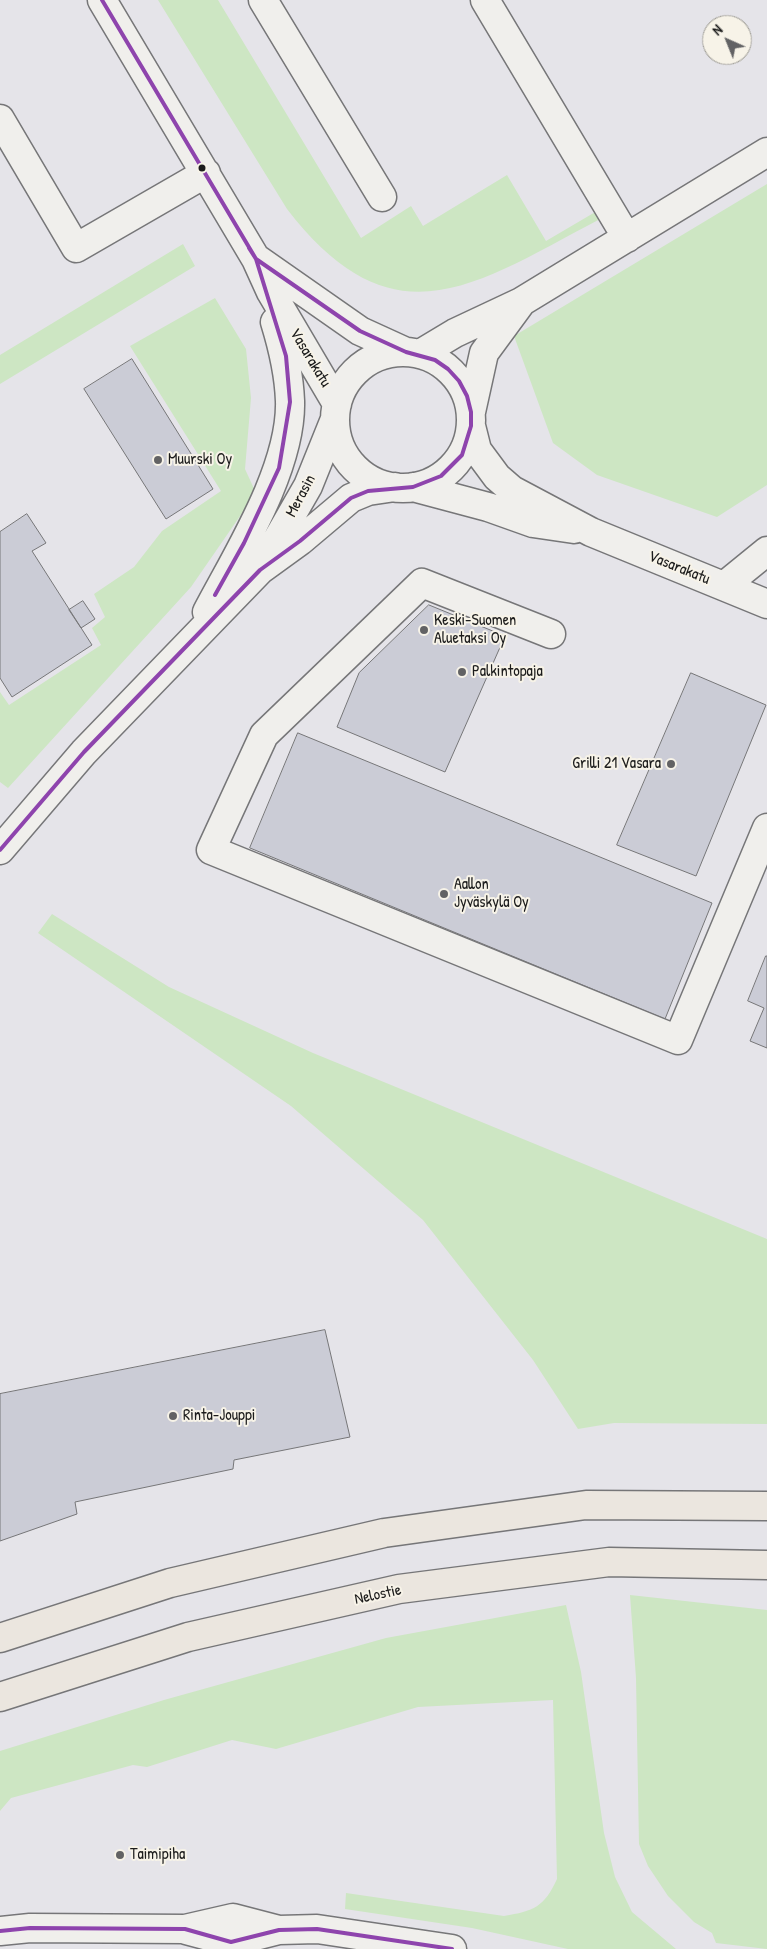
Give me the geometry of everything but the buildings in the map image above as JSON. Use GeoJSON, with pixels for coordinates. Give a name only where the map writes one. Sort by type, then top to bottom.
{"type":"FeatureCollection","features":[{"type":"Feature","properties":{"kind":"highway"},"geometry":{"type":"LineString","coordinates":[[0,1638],[170,1582],[384,1533],[586,1505],[767,1506]]}},
{"type":"Feature","properties":{"kind":"highway","name":"Nelostie"},"geometry":{"type":"LineString","coordinates":[[0,1697],[188,1637],[399,1590],[609,1562],[767,1565]]}},
{"type":"Feature","properties":{"kind":"street","name":"Vasarakatu"},"geometry":{"type":"LineString","coordinates":[[102,0],[256,258],[271,292],[336,412]]}},
{"type":"Feature","properties":{"kind":"street"},"geometry":{"type":"LineString","coordinates":[[485,0],[627,238]]}},
{"type":"Feature","properties":{"kind":"street"},"geometry":{"type":"LineString","coordinates":[[264,1],[382,197]]}},
{"type":"Feature","properties":{"kind":"street"},"geometry":{"type":"LineString","coordinates":[[0,119],[76,248],[206,173]]}},
{"type":"Feature","properties":{"kind":"street"},"geometry":{"type":"LineString","coordinates":[[413,353],[520,302],[767,152]]}},
{"type":"Feature","properties":{"kind":"street","name":"Vasarakatu"},"geometry":{"type":"LineString","coordinates":[[256,258],[360,331],[413,353]]}},
{"type":"Feature","properties":{"kind":"street","name":"Merasin"},"geometry":{"type":"LineString","coordinates":[[190,642],[244,543],[279,468],[283,454],[290,402],[286,356],[256,258]]}},
{"type":"Feature","properties":{"kind":"street"},"geometry":{"type":"LineString","coordinates":[[471,419],[467,396],[459,381],[448,369],[435,360],[413,353],[390,353],[362,366],[351,376],[336,412],[340,443],[352,465],[365,476],[379,483],[404,487],[428,483],[453,466],[462,455],[471,419],[484,353],[520,302]]}},
{"type":"Feature","properties":{"kind":"street","name":"Merasin"},"geometry":{"type":"LineString","coordinates":[[260,570],[308,486],[336,412]]}},
{"type":"Feature","properties":{"kind":"street","name":"Vasarakatu"},"geometry":{"type":"LineString","coordinates":[[471,419],[477,450],[497,478],[512,490],[591,532],[767,604]]}},
{"type":"Feature","properties":{"kind":"street","name":"Vasarakatu"},"geometry":{"type":"LineString","coordinates":[[404,487],[488,507],[533,523],[591,532]]}},
{"type":"Feature","properties":{"kind":"street","name":"Merasin"},"geometry":{"type":"LineString","coordinates":[[0,850],[84,752],[260,570],[300,541],[351,498],[368,491],[404,487]]}},
{"type":"Feature","properties":{"kind":"street"},"geometry":{"type":"LineString","coordinates":[[724,586],[767,551]]}},
{"type":"Feature","properties":{"kind":"street"},"geometry":{"type":"LineString","coordinates":[[551,634],[422,584],[264,735],[211,850],[678,1040],[767,828]]}},
{"type":"Feature","properties":{"kind":"street"},"geometry":{"type":"LineString","coordinates":[[0,1931],[30,1928],[185,1929],[231,1942],[279,1930],[317,1929],[452,1949]]}},
{"type":"Feature","properties":{"kind":"green space"},"geometry":{"type":"Polygon","coordinates":[[[158,0],[218,0],[361,238],[411,206],[423,226],[507,175],[546,241],[597,211],[602,218],[515,264],[475,281],[437,290],[400,290],[364,278],[326,252],[287,209],[158,0]]]}},
{"type":"Feature","properties":{"kind":"green space"},"geometry":{"type":"Polygon","coordinates":[[[767,184],[767,485],[717,517],[597,475],[553,443],[514,336],[767,184]]]}},
{"type":"Feature","properties":{"kind":"green space"},"geometry":{"type":"Polygon","coordinates":[[[183,244],[195,266],[0,384],[0,355],[183,244]]]}},
{"type":"Feature","properties":{"kind":"green space"},"geometry":{"type":"Polygon","coordinates":[[[215,298],[246,349],[251,398],[245,469],[256,493],[191,587],[8,788],[0,782],[0,692],[9,705],[101,645],[92,628],[105,617],[94,594],[134,567],[162,531],[221,491],[130,346],[215,298]]]}},
{"type":"Feature","properties":{"kind":"green space"},"geometry":{"type":"Polygon","coordinates":[[[52,914],[169,987],[313,1053],[767,1239],[767,1424],[614,1423],[578,1429],[533,1360],[423,1220],[291,1106],[38,933],[52,914]]]}},
{"type":"Feature","properties":{"kind":"green space"},"geometry":{"type":"Polygon","coordinates":[[[630,1595],[767,1610],[767,1949],[716,1943],[712,1933],[694,1922],[668,1896],[648,1866],[639,1844],[636,1678],[630,1595]]]}},
{"type":"Feature","properties":{"kind":"green space"},"geometry":{"type":"Polygon","coordinates":[[[566,1605],[581,1672],[604,1833],[615,1877],[632,1912],[676,1949],[568,1949],[472,1928],[345,1909],[346,1893],[504,1916],[523,1912],[542,1902],[557,1879],[553,1700],[418,1707],[276,1749],[232,1740],[147,1767],[133,1765],[11,1798],[0,1811],[0,1751],[164,1700],[386,1638],[566,1605]]]}},
{"type":"Feature","properties":{"kind":"transit line"},"geometry":{"type":"LineString","coordinates":[[0,850],[84,752],[260,570],[300,541],[351,498],[368,491],[413,487],[441,476],[462,455],[471,426],[471,412],[467,396],[459,381],[448,369],[435,360],[406,352],[360,331],[256,259],[102,0]]}},
{"type":"Feature","properties":{"kind":"transit line"},"geometry":{"type":"LineString","coordinates":[[215,595],[244,543],[279,468],[290,402],[286,356],[256,259],[249,248]]}},
{"type":"Feature","properties":{"kind":"transit line"},"geometry":{"type":"LineString","coordinates":[[0,1931],[30,1928],[185,1929],[231,1942],[279,1930],[317,1929],[452,1949]]}},
{"type":"Feature","properties":{"kind":"place","name":"Muurski Oy"},"geometry":{"type":"Point","coordinates":[158,460]}},
{"type":"Feature","properties":{"kind":"place","name":"Keski-Suomen Aluetaksi Oy"},"geometry":{"type":"Point","coordinates":[424,630]}},
{"type":"Feature","properties":{"kind":"place","name":"Palkintopaja"},"geometry":{"type":"Point","coordinates":[462,672]}},
{"type":"Feature","properties":{"kind":"place","name":"Grilli 21 Vasara"},"geometry":{"type":"Point","coordinates":[671,764]}},
{"type":"Feature","properties":{"kind":"place","name":"Aallon Jyväskylä Oy"},"geometry":{"type":"Point","coordinates":[444,894]}},
{"type":"Feature","properties":{"kind":"place","name":"Rinta-Jouppi"},"geometry":{"type":"Point","coordinates":[173,1416]}},
{"type":"Feature","properties":{"kind":"place","name":"Taimipiha"},"geometry":{"type":"Point","coordinates":[120,1855]}}]}
